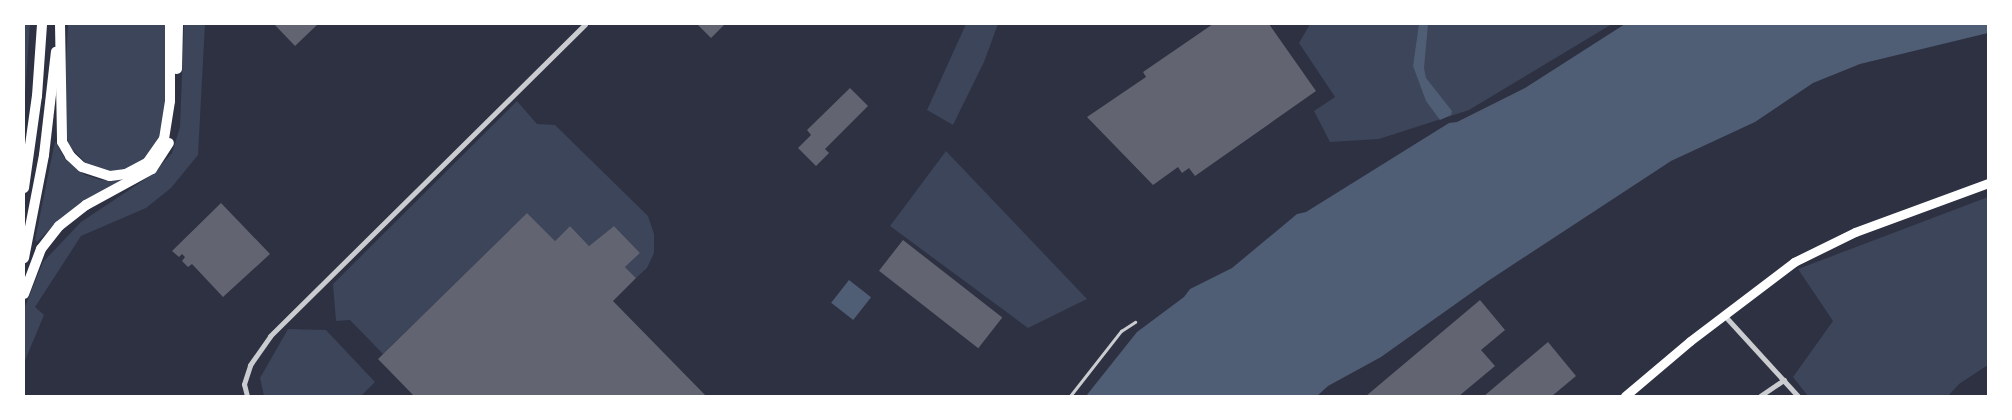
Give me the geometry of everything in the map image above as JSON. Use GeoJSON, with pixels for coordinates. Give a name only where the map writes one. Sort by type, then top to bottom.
{"type":"FeatureCollection","features":[{"type":"Feature","properties":{"kind":"highway"},"geometry":{"type":"LineString","coordinates":[[24,188],[37,96],[42,24]]}},
{"type":"Feature","properties":{"kind":"highway"},"geometry":{"type":"LineString","coordinates":[[59,24],[62,142],[78,164],[110,176],[126,174],[147,163],[164,139],[170,110],[170,24]]}},
{"type":"Feature","properties":{"kind":"highway"},"geometry":{"type":"LineString","coordinates":[[24,258],[48,133],[59,24]]}},
{"type":"Feature","properties":{"kind":"highway"},"geometry":{"type":"LineString","coordinates":[[24,294],[41,249],[58,226],[86,205],[147,173],[164,154],[175,118],[178,24]]}},
{"type":"Feature","properties":{"kind":"main road"},"geometry":{"type":"LineString","coordinates":[[1625,396],[1723,314],[1802,257],[1855,232],[1988,183]]}},
{"type":"Feature","properties":{"kind":"street"},"geometry":{"type":"LineString","coordinates":[[246,396],[244,384],[250,365],[273,332],[585,24]]}},
{"type":"Feature","properties":{"kind":"street"},"geometry":{"type":"LineString","coordinates":[[1723,314],[1798,396]]}},
{"type":"Feature","properties":{"kind":"street"},"geometry":{"type":"LineString","coordinates":[[1760,396],[1784,380]]}},
{"type":"Feature","properties":{"kind":"lane"},"geometry":{"type":"LineString","coordinates":[[1070,396],[1121,331],[1134,322]]}},
{"type":"Feature","properties":{"kind":"shaded area"},"geometry":{"type":"Polygon","coordinates":[[[24,24],[30,24],[24,109],[24,24]]]}},
{"type":"Feature","properties":{"kind":"shaded area"},"geometry":{"type":"Polygon","coordinates":[[[68,24],[167,24],[166,106],[161,139],[141,163],[129,169],[110,172],[90,167],[69,146],[63,120],[68,24]]]}},
{"type":"Feature","properties":{"kind":"shaded area"},"geometry":{"type":"Polygon","coordinates":[[[184,24],[205,24],[198,155],[171,188],[146,208],[81,236],[35,307],[44,315],[24,363],[24,309],[43,262],[81,222],[153,174],[172,153],[180,127],[184,24]]]}},
{"type":"Feature","properties":{"kind":"shaded area"},"geometry":{"type":"Polygon","coordinates":[[[966,24],[998,24],[984,62],[953,125],[927,110],[966,24]]]}},
{"type":"Feature","properties":{"kind":"shaded area"},"geometry":{"type":"Polygon","coordinates":[[[1310,24],[1612,24],[1469,110],[1379,139],[1330,142],[1314,111],[1335,97],[1299,43],[1310,24]]]}},
{"type":"Feature","properties":{"kind":"shaded area"},"geometry":{"type":"Polygon","coordinates":[[[1419,24],[1428,24],[1424,68],[1426,78],[1452,111],[1451,115],[1440,120],[1426,101],[1413,66],[1419,24]]]}},
{"type":"Feature","properties":{"kind":"shaded area"},"geometry":{"type":"Polygon","coordinates":[[[1625,24],[1988,24],[1988,33],[1860,64],[1813,83],[1755,122],[1671,161],[1488,281],[1381,357],[1328,386],[1317,396],[1086,396],[1137,332],[1184,297],[1190,289],[1232,268],[1297,214],[1306,212],[1449,123],[1457,122],[1525,88],[1625,24]]]}},
{"type":"Feature","properties":{"kind":"shaded area"},"geometry":{"type":"Polygon","coordinates":[[[517,101],[537,124],[555,125],[648,216],[654,234],[654,253],[647,268],[636,278],[625,267],[640,253],[614,226],[589,246],[570,226],[555,241],[527,213],[383,354],[350,320],[336,321],[333,284],[517,101]]]}},
{"type":"Feature","properties":{"kind":"shaded area"},"geometry":{"type":"Polygon","coordinates":[[[55,141],[65,159],[85,175],[101,180],[126,180],[86,200],[61,218],[37,242],[35,240],[55,141]]]}},
{"type":"Feature","properties":{"kind":"shaded area"},"geometry":{"type":"Polygon","coordinates":[[[946,151],[1087,299],[1028,328],[890,226],[946,151]]]}},
{"type":"Feature","properties":{"kind":"shaded area"},"geometry":{"type":"Polygon","coordinates":[[[1988,197],[1988,365],[1959,384],[1948,396],[1808,396],[1793,377],[1833,321],[1798,269],[1988,197]]]}},
{"type":"Feature","properties":{"kind":"shaded area"},"geometry":{"type":"Polygon","coordinates":[[[849,280],[871,297],[853,320],[831,303],[849,280]]]}},
{"type":"Feature","properties":{"kind":"shaded area"},"geometry":{"type":"Polygon","coordinates":[[[288,329],[326,330],[375,382],[361,396],[264,396],[260,378],[288,329]]]}},
{"type":"Feature","properties":{"kind":"building"},"geometry":{"type":"Polygon","coordinates":[[[274,24],[318,24],[295,46],[274,24]]]}},
{"type":"Feature","properties":{"kind":"building"},"geometry":{"type":"Polygon","coordinates":[[[697,24],[725,24],[711,38],[697,24]]]}},
{"type":"Feature","properties":{"kind":"building"},"geometry":{"type":"Polygon","coordinates":[[[1213,24],[1269,24],[1316,91],[1195,176],[1189,168],[1182,173],[1178,167],[1153,185],[1087,117],[1146,77],[1143,72],[1213,24]]]}},
{"type":"Feature","properties":{"kind":"building"},"geometry":{"type":"Polygon","coordinates":[[[850,88],[868,106],[825,149],[829,153],[816,166],[798,148],[811,135],[807,130],[850,88]]]}},
{"type":"Feature","properties":{"kind":"building"},"geometry":{"type":"Polygon","coordinates":[[[221,203],[270,254],[223,297],[192,264],[188,267],[182,261],[185,257],[182,254],[179,257],[172,251],[221,203]]]}},
{"type":"Feature","properties":{"kind":"building"},"geometry":{"type":"Polygon","coordinates":[[[527,213],[555,241],[570,226],[589,246],[614,226],[640,253],[625,267],[636,278],[613,301],[706,396],[414,396],[378,359],[527,213]]]}},
{"type":"Feature","properties":{"kind":"building"},"geometry":{"type":"Polygon","coordinates":[[[903,240],[1002,318],[978,348],[879,271],[903,240]]]}},
{"type":"Feature","properties":{"kind":"building"},"geometry":{"type":"Polygon","coordinates":[[[1480,300],[1505,330],[1481,350],[1495,366],[1459,396],[1366,396],[1480,300]]]}},
{"type":"Feature","properties":{"kind":"building"},"geometry":{"type":"Polygon","coordinates":[[[1548,342],[1576,376],[1552,396],[1484,396],[1548,342]]]}}]}
